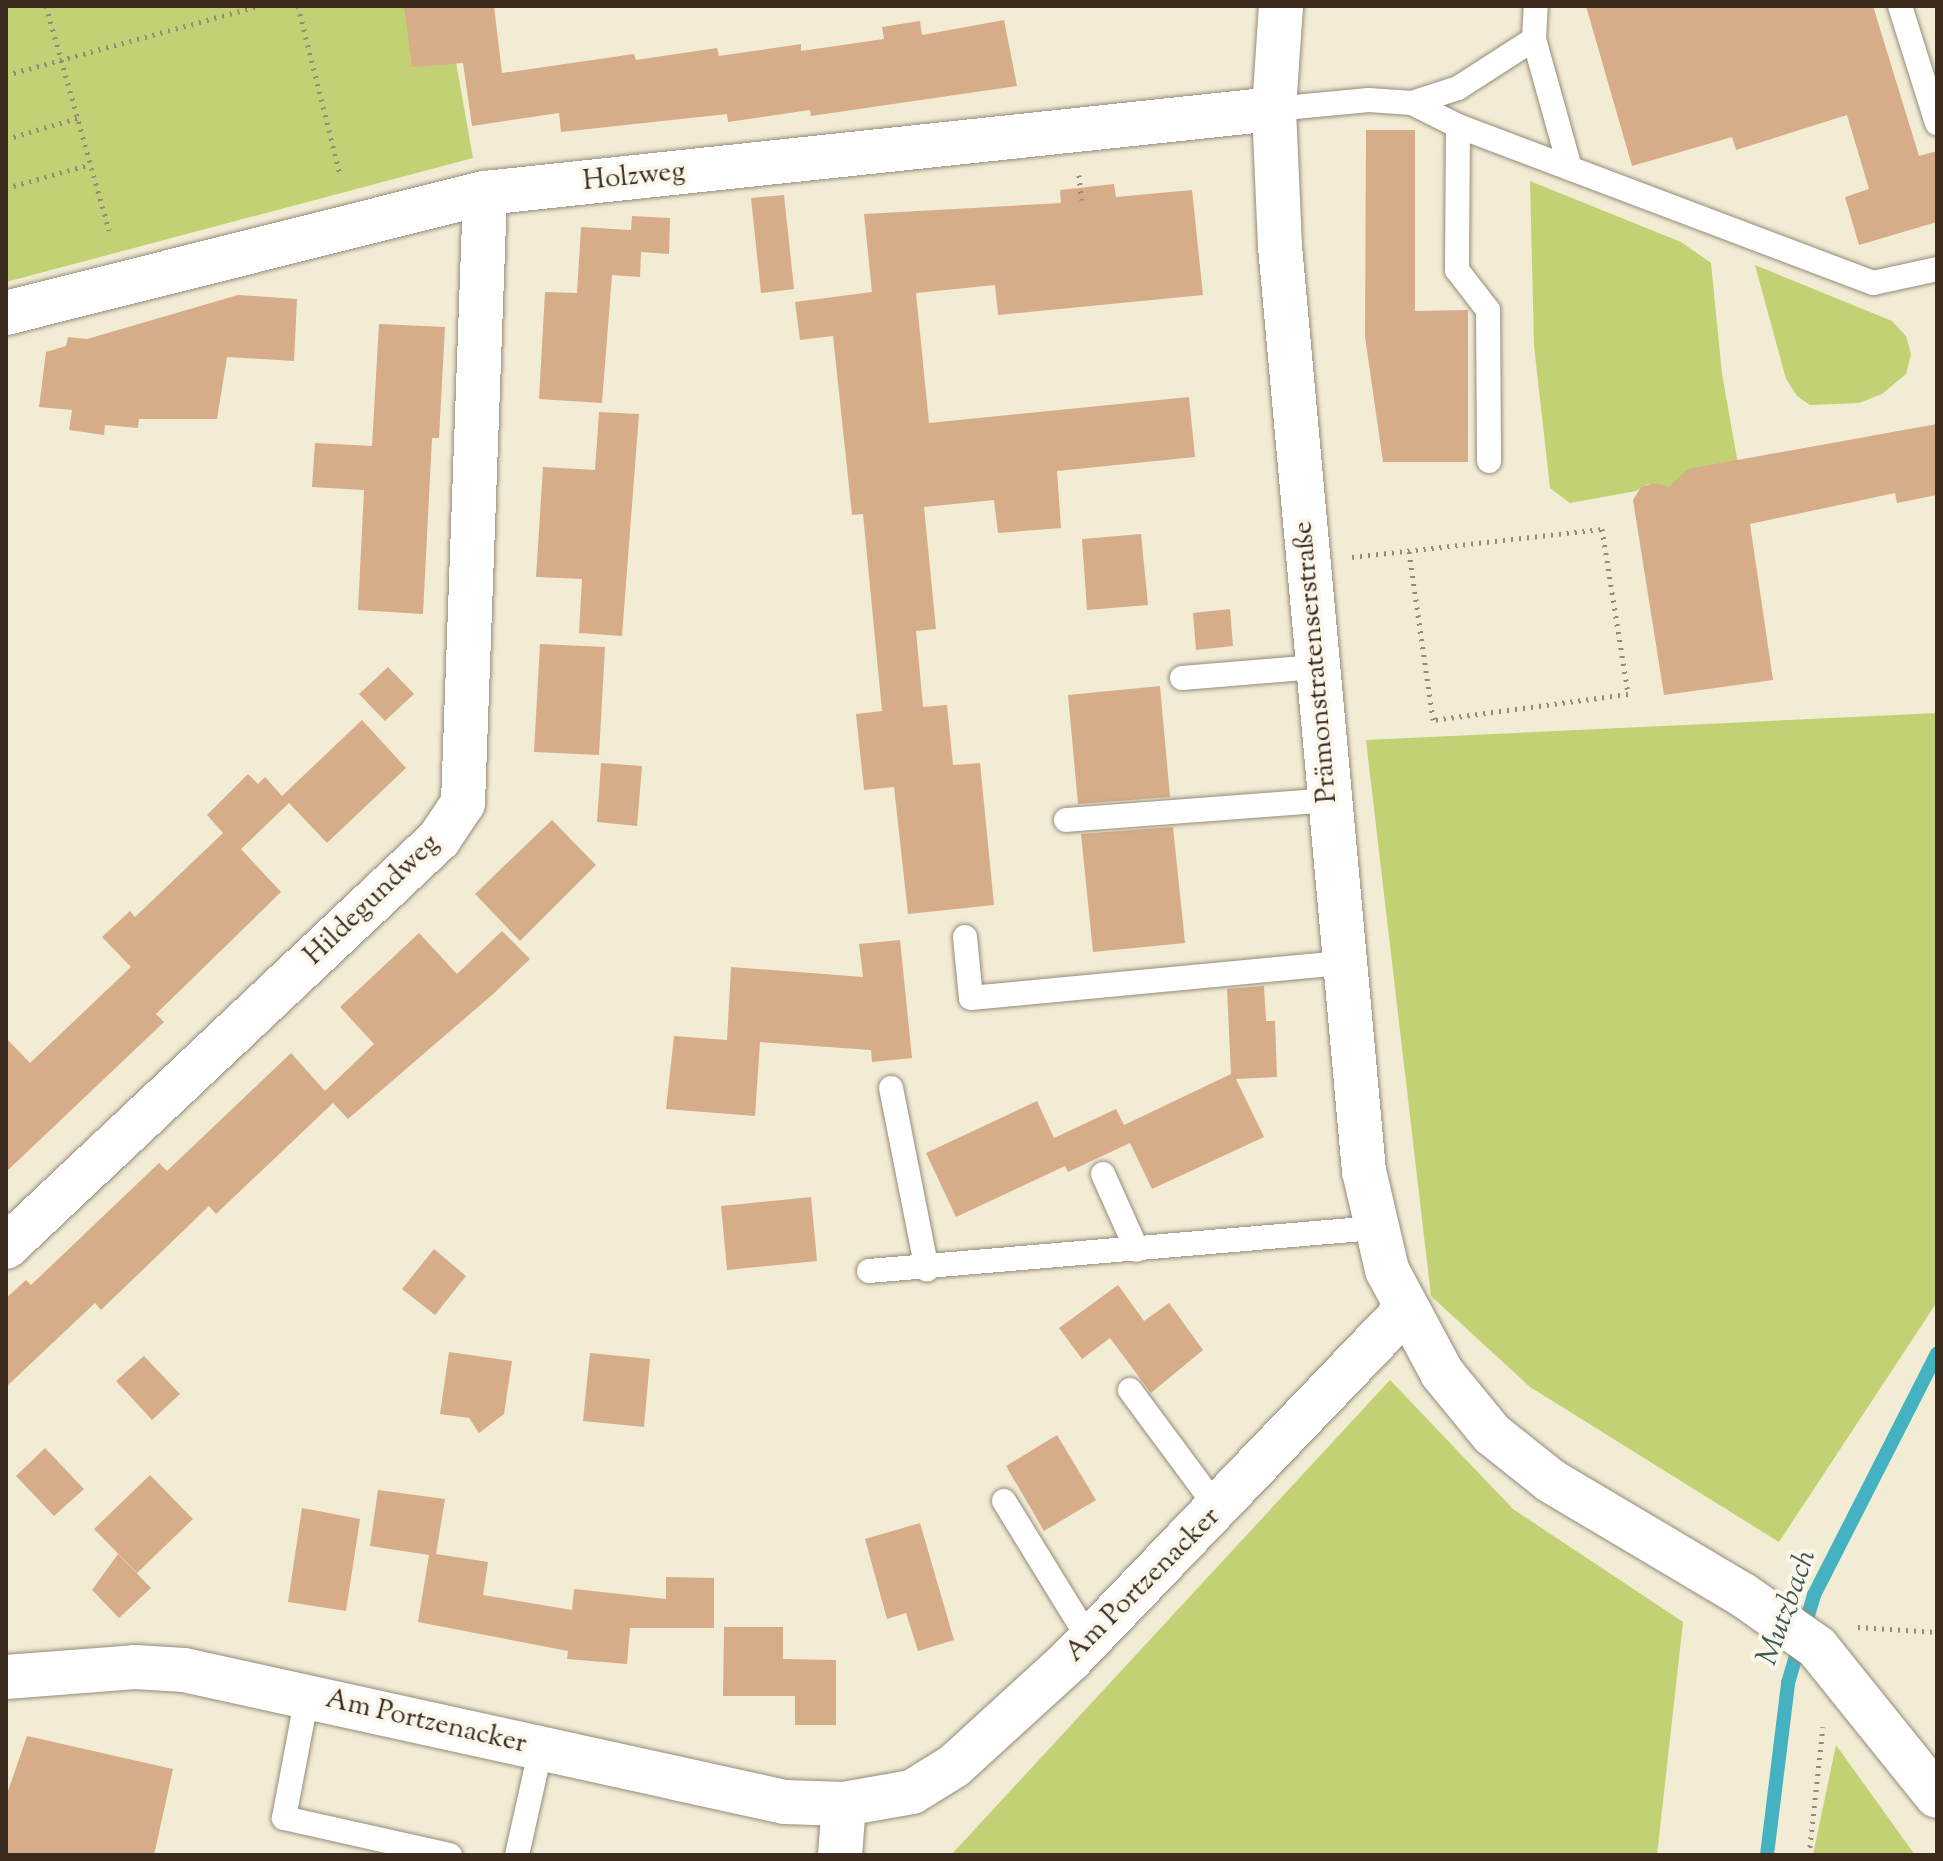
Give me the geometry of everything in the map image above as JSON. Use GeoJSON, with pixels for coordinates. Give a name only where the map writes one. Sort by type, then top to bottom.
{"type":"FeatureCollection","features":[{"type":"Feature","properties":{"kind":"street","name":"Prämonstratenserstraße"},"geometry":{"type":"LineString","coordinates":[[1281,6],[1274,109],[1307,560],[1364,1171],[1375,1228],[1406,1310],[1442,1373],[1492,1434],[1551,1481],[1743,1595],[1823,1653],[1937,1796]]}},
{"type":"Feature","properties":{"kind":"street","name":"Holzweg"},"geometry":{"type":"LineString","coordinates":[[6,313],[485,193],[1274,109]]}},
{"type":"Feature","properties":{"kind":"street","name":"Hildegundweg"},"geometry":{"type":"LineString","coordinates":[[6,1247],[439,839],[463,803],[485,193]]}},
{"type":"Feature","properties":{"kind":"street","name":"Am Portzenacker"},"geometry":{"type":"LineString","coordinates":[[6,1677],[172,1669],[785,1802],[844,1804],[912,1792],[954,1766],[1090,1641],[1406,1310]]}},
{"type":"Feature","properties":{"kind":"street"},"geometry":{"type":"LineString","coordinates":[[840,1855],[844,1804]]}},
{"type":"Feature","properties":{"kind":"lane"},"geometry":{"type":"LineString","coordinates":[[1536,6],[1534,39],[1570,168]]}},
{"type":"Feature","properties":{"kind":"lane"},"geometry":{"type":"LineString","coordinates":[[1900,6],[1937,123]]}},
{"type":"Feature","properties":{"kind":"lane"},"geometry":{"type":"LineString","coordinates":[[1274,109],[1369,100],[1412,103],[1458,88],[1534,39]]}},
{"type":"Feature","properties":{"kind":"lane"},"geometry":{"type":"LineString","coordinates":[[1412,103],[1458,126],[1873,283],[1937,269]]}},
{"type":"Feature","properties":{"kind":"lane"},"geometry":{"type":"LineString","coordinates":[[1458,126],[1457,270],[1488,310],[1489,461]]}},
{"type":"Feature","properties":{"kind":"lane"},"geometry":{"type":"LineString","coordinates":[[1182,678],[1316,667]]}},
{"type":"Feature","properties":{"kind":"lane"},"geometry":{"type":"LineString","coordinates":[[1066,820],[1329,800]]}},
{"type":"Feature","properties":{"kind":"lane"},"geometry":{"type":"LineString","coordinates":[[965,937],[971,998],[1343,963]]}},
{"type":"Feature","properties":{"kind":"lane"},"geometry":{"type":"LineString","coordinates":[[891,1088],[927,1269]]}},
{"type":"Feature","properties":{"kind":"lane"},"geometry":{"type":"LineString","coordinates":[[1103,1174],[1137,1250]]}},
{"type":"Feature","properties":{"kind":"lane"},"geometry":{"type":"LineString","coordinates":[[869,1271],[927,1269],[1375,1228]]}},
{"type":"Feature","properties":{"kind":"lane"},"geometry":{"type":"LineString","coordinates":[[1130,1390],[1218,1509]]}},
{"type":"Feature","properties":{"kind":"lane"},"geometry":{"type":"LineString","coordinates":[[1004,1501],[1090,1641]]}},
{"type":"Feature","properties":{"kind":"lane"},"geometry":{"type":"LineString","coordinates":[[307,1696],[284,1818],[450,1855]]}},
{"type":"Feature","properties":{"kind":"lane"},"geometry":{"type":"LineString","coordinates":[[517,1855],[541,1748]]}},
{"type":"Feature","properties":{"kind":"path"},"geometry":{"type":"LineString","coordinates":[[46,6],[109,230]]}},
{"type":"Feature","properties":{"kind":"path"},"geometry":{"type":"LineString","coordinates":[[6,75],[259,6]]}},
{"type":"Feature","properties":{"kind":"path"},"geometry":{"type":"LineString","coordinates":[[298,6],[340,175]]}},
{"type":"Feature","properties":{"kind":"path"},"geometry":{"type":"LineString","coordinates":[[6,139],[78,118]]}},
{"type":"Feature","properties":{"kind":"path"},"geometry":{"type":"LineString","coordinates":[[6,188],[91,164]]}},
{"type":"Feature","properties":{"kind":"path"},"geometry":{"type":"LineString","coordinates":[[1307,560],[1409,552],[1602,529],[1628,694],[1433,720],[1409,552]]}},
{"type":"Feature","properties":{"kind":"path"},"geometry":{"type":"LineString","coordinates":[[1863,1629],[1937,1632]]}},
{"type":"Feature","properties":{"kind":"path"},"geometry":{"type":"LineString","coordinates":[[1809,1855],[1823,1653]]}},
{"type":"Feature","properties":{"kind":"green space"},"geometry":{"type":"Polygon","coordinates":[[[6,6],[446,6],[473,158],[6,282],[6,6]]]}},
{"type":"Feature","properties":{"kind":"green space"},"geometry":{"type":"Polygon","coordinates":[[[1530,181],[1681,242],[1711,263],[1722,374],[1741,481],[1688,469],[1671,489],[1648,484],[1636,491],[1570,503],[1550,488],[1534,346],[1530,181]]]}},
{"type":"Feature","properties":{"kind":"green space"},"geometry":{"type":"Polygon","coordinates":[[[1755,265],[1892,321],[1906,336],[1911,354],[1906,374],[1882,394],[1859,403],[1810,405],[1797,396],[1786,379],[1755,265]]]}},
{"type":"Feature","properties":{"kind":"green space"},"geometry":{"type":"Polygon","coordinates":[[[1937,713],[1937,1302],[1779,1542],[1530,1387],[1431,1296],[1366,740],[1937,713]]]}},
{"type":"Feature","properties":{"kind":"green space"},"geometry":{"type":"Polygon","coordinates":[[[1390,1380],[1513,1509],[1683,1622],[1657,1855],[951,1855],[1390,1380]]]}},
{"type":"Feature","properties":{"kind":"green space"},"geometry":{"type":"Polygon","coordinates":[[[1836,1745],[1915,1855],[1813,1855],[1836,1745]]]}},
{"type":"Feature","properties":{"kind":"building"},"geometry":{"type":"Polygon","coordinates":[[[404,6],[494,6],[502,73],[634,54],[636,60],[717,48],[719,56],[801,44],[801,51],[884,39],[882,27],[920,21],[922,35],[1004,20],[1017,86],[811,116],[810,110],[728,122],[727,114],[561,132],[559,113],[472,126],[463,63],[412,67],[404,6]]]}},
{"type":"Feature","properties":{"kind":"building"},"geometry":{"type":"Polygon","coordinates":[[[1586,6],[1873,6],[1919,156],[1937,151],[1937,222],[1859,245],[1845,197],[1869,189],[1847,115],[1736,150],[1732,137],[1632,166],[1586,6]]]}},
{"type":"Feature","properties":{"kind":"building"},"geometry":{"type":"Polygon","coordinates":[[[1366,130],[1415,130],[1415,311],[1468,310],[1468,462],[1383,462],[1365,337],[1366,130]]]}},
{"type":"Feature","properties":{"kind":"building"},"geometry":{"type":"Polygon","coordinates":[[[1114,184],[1116,197],[1192,190],[1203,295],[998,315],[995,285],[916,293],[929,423],[1189,397],[1195,457],[1057,471],[1061,528],[998,533],[994,500],[924,507],[936,629],[916,631],[923,707],[947,705],[953,765],[980,763],[994,905],[908,914],[894,787],[864,790],[856,714],[882,711],[863,514],[852,515],[833,336],[800,340],[795,302],[872,292],[864,214],[1061,203],[1060,190],[1114,184]]]}},
{"type":"Feature","properties":{"kind":"building"},"geometry":{"type":"Polygon","coordinates":[[[784,195],[794,289],[761,293],[751,198],[784,195]]]}},
{"type":"Feature","properties":{"kind":"building"},"geometry":{"type":"Polygon","coordinates":[[[632,216],[670,218],[669,254],[641,252],[640,277],[612,275],[602,403],[539,399],[545,292],[577,293],[581,227],[631,230],[632,216]]]}},
{"type":"Feature","properties":{"kind":"building"},"geometry":{"type":"Polygon","coordinates":[[[238,295],[297,299],[294,361],[227,357],[217,419],[139,419],[138,428],[105,425],[104,435],[69,430],[72,410],[39,407],[46,352],[66,346],[68,337],[87,339],[238,295]]]}},
{"type":"Feature","properties":{"kind":"building"},"geometry":{"type":"Polygon","coordinates":[[[379,324],[445,327],[439,438],[432,438],[423,614],[358,610],[364,490],[312,487],[315,443],[372,446],[379,324]]]}},
{"type":"Feature","properties":{"kind":"building"},"geometry":{"type":"Polygon","coordinates":[[[599,412],[639,414],[622,636],[579,633],[582,579],[536,577],[543,467],[595,470],[599,412]]]}},
{"type":"Feature","properties":{"kind":"building"},"geometry":{"type":"Polygon","coordinates":[[[1937,424],[1937,495],[1897,503],[1895,493],[1750,524],[1773,680],[1664,695],[1633,500],[1641,487],[1655,483],[1669,487],[1688,469],[1937,424]]]}},
{"type":"Feature","properties":{"kind":"building"},"geometry":{"type":"Polygon","coordinates":[[[1141,534],[1148,605],[1087,610],[1082,539],[1141,534]]]}},
{"type":"Feature","properties":{"kind":"building"},"geometry":{"type":"Polygon","coordinates":[[[1230,609],[1233,646],[1196,650],[1193,613],[1230,609]]]}},
{"type":"Feature","properties":{"kind":"building"},"geometry":{"type":"Polygon","coordinates":[[[540,644],[605,647],[599,755],[534,752],[540,644]]]}},
{"type":"Feature","properties":{"kind":"building"},"geometry":{"type":"Polygon","coordinates":[[[388,667],[414,694],[385,721],[359,694],[388,667]]]}},
{"type":"Feature","properties":{"kind":"building"},"geometry":{"type":"Polygon","coordinates":[[[1160,686],[1170,797],[1078,804],[1068,695],[1160,686]]]}},
{"type":"Feature","properties":{"kind":"building"},"geometry":{"type":"Polygon","coordinates":[[[362,720],[406,768],[327,843],[289,803],[241,849],[281,892],[156,1014],[164,1022],[6,1172],[6,1038],[30,1063],[131,967],[102,937],[130,911],[135,917],[223,833],[207,815],[248,774],[258,784],[265,777],[282,796],[362,720]]]}},
{"type":"Feature","properties":{"kind":"building"},"geometry":{"type":"Polygon","coordinates":[[[601,763],[642,766],[637,826],[597,822],[601,763]]]}},
{"type":"Feature","properties":{"kind":"building"},"geometry":{"type":"Polygon","coordinates":[[[552,820],[596,865],[520,941],[475,894],[552,820]]]}},
{"type":"Feature","properties":{"kind":"building"},"geometry":{"type":"Polygon","coordinates":[[[1173,827],[1185,943],[1093,952],[1081,834],[1173,827]]]}},
{"type":"Feature","properties":{"kind":"building"},"geometry":{"type":"Polygon","coordinates":[[[502,931],[530,959],[492,995],[348,1119],[333,1103],[216,1214],[209,1206],[101,1310],[95,1303],[6,1387],[6,1298],[26,1280],[31,1285],[159,1163],[167,1171],[291,1053],[325,1091],[374,1044],[340,1007],[419,933],[457,974],[502,931]]]}},
{"type":"Feature","properties":{"kind":"building"},"geometry":{"type":"Polygon","coordinates":[[[900,940],[912,1058],[872,1062],[871,1050],[760,1042],[755,1116],[666,1109],[674,1036],[727,1040],[731,967],[863,977],[859,944],[900,940]]]}},
{"type":"Feature","properties":{"kind":"building"},"geometry":{"type":"Polygon","coordinates":[[[1264,986],[1266,1021],[1275,1021],[1277,1077],[1236,1079],[1264,1137],[1152,1189],[1130,1143],[1068,1172],[1065,1166],[956,1217],[926,1153],[1037,1101],[1054,1138],[1116,1109],[1124,1125],[1231,1074],[1227,989],[1264,986]]]}},
{"type":"Feature","properties":{"kind":"building"},"geometry":{"type":"Polygon","coordinates":[[[811,1197],[817,1261],[727,1270],[721,1206],[811,1197]]]}},
{"type":"Feature","properties":{"kind":"building"},"geometry":{"type":"Polygon","coordinates":[[[434,1249],[466,1276],[435,1315],[402,1289],[434,1249]]]}},
{"type":"Feature","properties":{"kind":"building"},"geometry":{"type":"Polygon","coordinates":[[[1118,1285],[1144,1321],[1169,1303],[1203,1350],[1151,1393],[1110,1338],[1082,1359],[1059,1328],[1118,1285]]]}},
{"type":"Feature","properties":{"kind":"building"},"geometry":{"type":"Polygon","coordinates":[[[449,1352],[512,1361],[504,1414],[479,1433],[469,1418],[440,1414],[449,1352]]]}},
{"type":"Feature","properties":{"kind":"building"},"geometry":{"type":"Polygon","coordinates":[[[590,1353],[650,1359],[644,1427],[583,1421],[590,1353]]]}},
{"type":"Feature","properties":{"kind":"building"},"geometry":{"type":"Polygon","coordinates":[[[144,1356],[180,1394],[152,1420],[116,1381],[144,1356]]]}},
{"type":"Feature","properties":{"kind":"building"},"geometry":{"type":"Polygon","coordinates":[[[1057,1435],[1096,1500],[1044,1531],[1006,1466],[1057,1435]]]}},
{"type":"Feature","properties":{"kind":"building"},"geometry":{"type":"Polygon","coordinates":[[[45,1448],[84,1489],[54,1516],[16,1476],[45,1448]]]}},
{"type":"Feature","properties":{"kind":"building"},"geometry":{"type":"Polygon","coordinates":[[[150,1475],[193,1519],[137,1573],[94,1529],[150,1475]]]}},
{"type":"Feature","properties":{"kind":"building"},"geometry":{"type":"Polygon","coordinates":[[[378,1490],[445,1499],[436,1554],[488,1562],[483,1595],[572,1610],[574,1589],[666,1599],[666,1577],[714,1578],[714,1628],[630,1628],[627,1664],[567,1659],[568,1651],[418,1622],[429,1555],[370,1546],[378,1490]]]}},
{"type":"Feature","properties":{"kind":"building"},"geometry":{"type":"Polygon","coordinates":[[[302,1508],[360,1519],[346,1611],[288,1602],[302,1508]]]}},
{"type":"Feature","properties":{"kind":"building"},"geometry":{"type":"Polygon","coordinates":[[[920,1523],[954,1640],[918,1651],[906,1613],[887,1619],[865,1539],[920,1523]]]}},
{"type":"Feature","properties":{"kind":"building"},"geometry":{"type":"Polygon","coordinates":[[[118,1554],[151,1588],[119,1618],[92,1590],[118,1554]]]}},
{"type":"Feature","properties":{"kind":"building"},"geometry":{"type":"Polygon","coordinates":[[[724,1627],[783,1627],[783,1659],[836,1660],[836,1725],[795,1725],[795,1696],[723,1696],[724,1627]]]}},
{"type":"Feature","properties":{"kind":"building"},"geometry":{"type":"Polygon","coordinates":[[[27,1736],[173,1769],[154,1855],[6,1855],[6,1797],[27,1736]]]}},
{"type":"Feature","properties":{"kind":"waterway","name":"Mutzbach"},"geometry":{"type":"LineString","coordinates":[[1767,1855],[1788,1683],[1814,1595],[1937,1354]]}}]}
